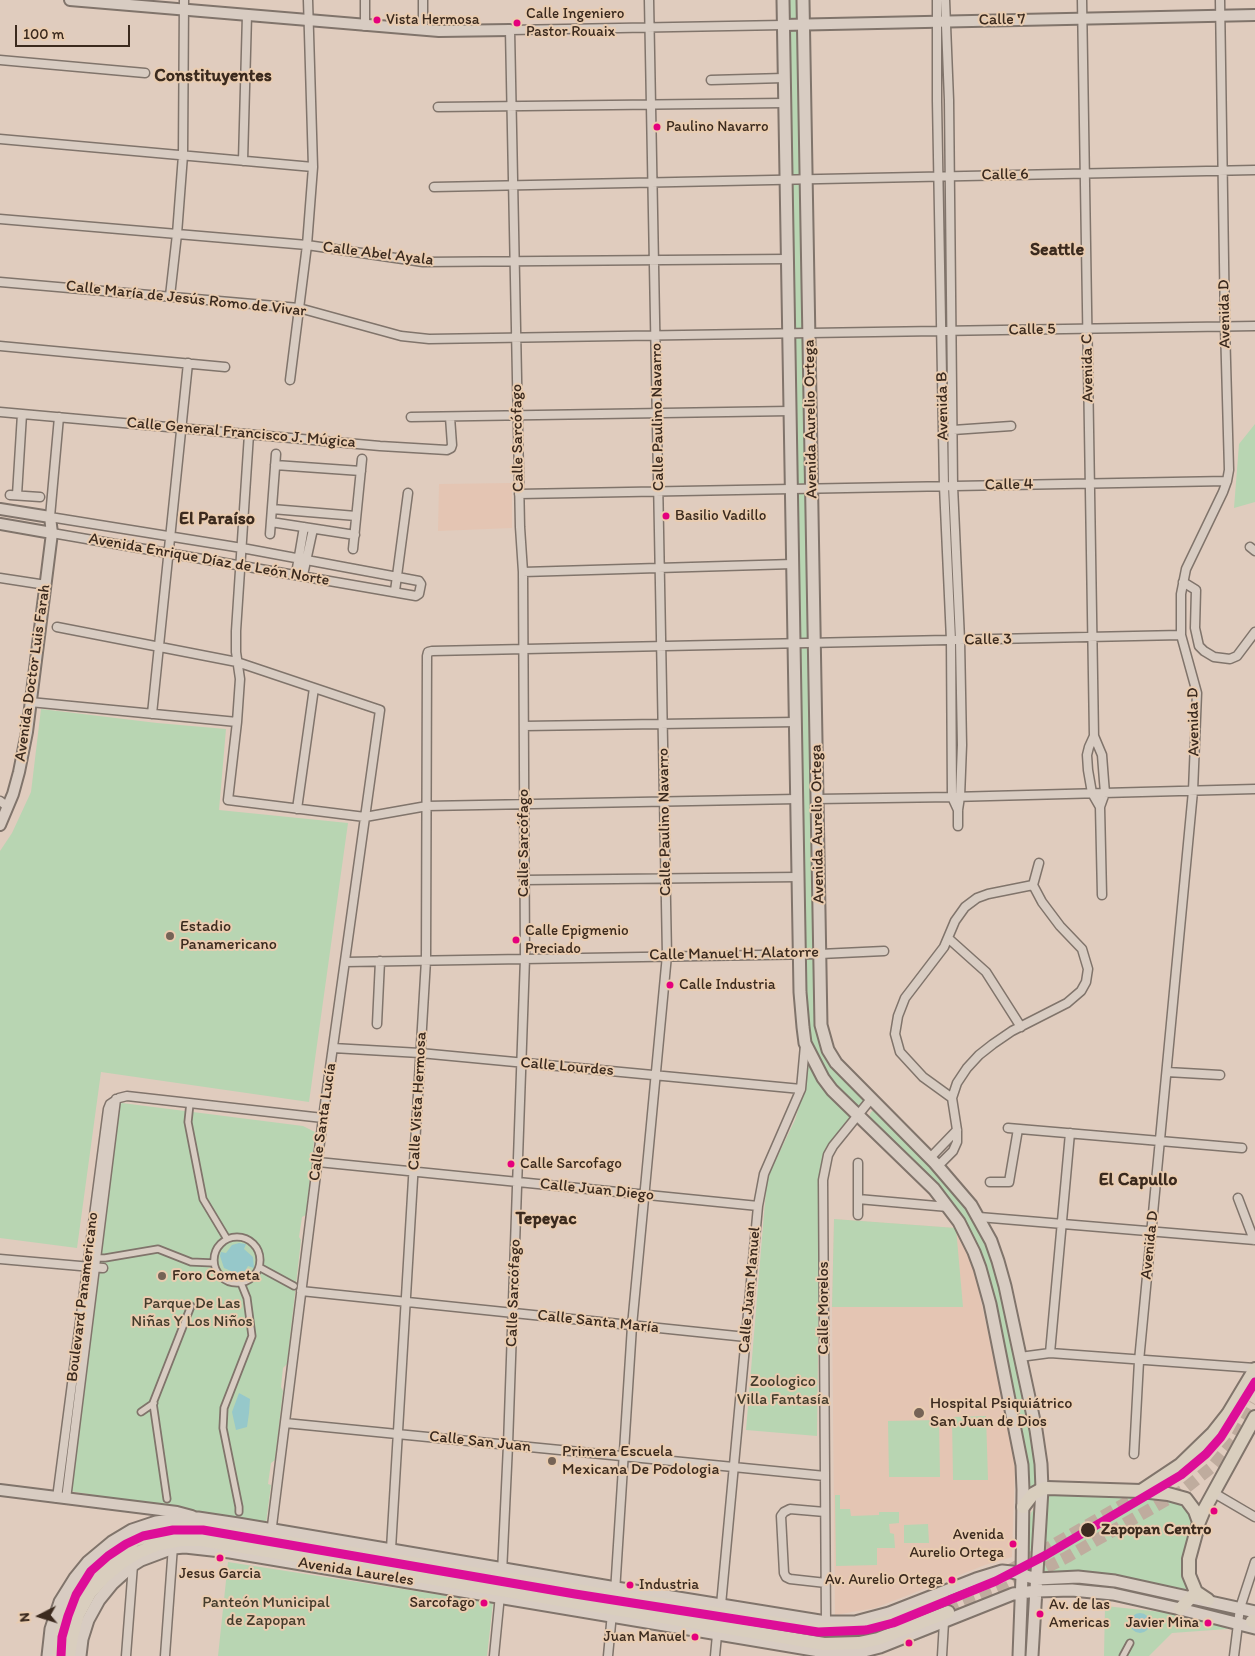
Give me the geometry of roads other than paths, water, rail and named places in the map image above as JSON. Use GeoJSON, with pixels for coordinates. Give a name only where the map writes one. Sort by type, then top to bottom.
{"type":"FeatureCollection","features":[{"type":"Feature","properties":{"kind":"main road","name":"Avenida Aurelio Ortega"},"geometry":{"type":"LineString","coordinates":[[783,0],[798,877],[801,1010],[805,1043],[823,1078],[832,1090],[934,1189],[948,1207],[968,1237],[986,1287],[1021,1455],[1023,1506],[1019,1656]]}},
{"type":"Feature","properties":{"kind":"main road","name":"Avenida Aurelio Ortega"},"geometry":{"type":"LineString","coordinates":[[803,0],[821,1025],[828,1050],[836,1063],[959,1189],[979,1217],[991,1241],[1005,1286],[1039,1449],[1042,1489],[1032,1656]]}},
{"type":"Feature","properties":{"kind":"main road"},"geometry":{"type":"LineString","coordinates":[[1141,1491],[1180,1465],[1213,1433],[1228,1414],[1255,1369]]}},
{"type":"Feature","properties":{"kind":"main road"},"geometry":{"type":"LineString","coordinates":[[1193,1595],[1188,1559],[1199,1522],[1255,1417]]}},
{"type":"Feature","properties":{"kind":"main road"},"geometry":{"type":"LineString","coordinates":[[1023,1506],[1033,1494],[1042,1489],[1141,1491],[1168,1494],[1186,1499],[1195,1511],[1199,1522]]}},
{"type":"Feature","properties":{"kind":"main road","name":"Avenida Laureles"},"geometry":{"type":"LineString","coordinates":[[48,1656],[51,1629],[60,1602],[75,1578],[99,1552],[122,1535],[144,1526],[175,1518],[198,1518],[270,1543],[306,1561],[501,1583],[614,1602],[720,1605],[826,1622],[855,1622],[877,1617],[1002,1571],[1036,1579],[1078,1577],[1115,1581],[1193,1595]]}},
{"type":"Feature","properties":{"kind":"main road","name":"Avenida Laureles"},"geometry":{"type":"LineString","coordinates":[[58,1656],[61,1631],[70,1606],[96,1569],[128,1544],[158,1532],[186,1528],[208,1529],[270,1543],[420,1565],[501,1583],[614,1602],[812,1629],[827,1630],[870,1626],[896,1619],[945,1611],[1022,1592],[1072,1590],[1114,1594],[1180,1608],[1237,1623],[1254,1621]]}},
{"type":"Feature","properties":{"kind":"main road","name":"Avenida Laureles"},"geometry":{"type":"LineString","coordinates":[[69,1656],[78,1615],[90,1594],[104,1577],[121,1562],[134,1554],[159,1544],[173,1545],[200,1540],[391,1549],[407,1552],[501,1583]]}},
{"type":"Feature","properties":{"kind":"main road","name":"Avenida Laureles"},"geometry":{"type":"LineString","coordinates":[[80,1656],[84,1630],[96,1604],[112,1584],[133,1565],[173,1545]]}},
{"type":"Feature","properties":{"kind":"main road"},"geometry":{"type":"LineString","coordinates":[[407,1552],[420,1565]]}},
{"type":"Feature","properties":{"kind":"main road"},"geometry":{"type":"LineString","coordinates":[[1193,1595],[1240,1608],[1254,1621]]}},
{"type":"Feature","properties":{"kind":"main road"},"geometry":{"type":"LineString","coordinates":[[1180,1608],[1193,1595]]}},
{"type":"Feature","properties":{"kind":"main road","name":"Avenida Laureles"},"geometry":{"type":"LineString","coordinates":[[614,1602],[717,1635],[825,1654],[860,1652],[880,1648],[945,1611]]}},
{"type":"Feature","properties":{"kind":"street"},"geometry":{"type":"LineString","coordinates":[[70,0],[184,5],[247,15],[423,30],[783,24]]}},
{"type":"Feature","properties":{"kind":"street"},"geometry":{"type":"LineString","coordinates":[[290,380],[307,245],[313,166],[308,0]]}},
{"type":"Feature","properties":{"kind":"street"},"geometry":{"type":"LineString","coordinates":[[365,0],[365,26]]}},
{"type":"Feature","properties":{"kind":"street"},"geometry":{"type":"LineString","coordinates":[[423,0],[423,30]]}},
{"type":"Feature","properties":{"kind":"street","name":"Calle Paulino Navarro"},"geometry":{"type":"LineString","coordinates":[[649,0],[667,955]]}},
{"type":"Feature","properties":{"kind":"street","name":"Avenida B"},"geometry":{"type":"LineString","coordinates":[[937,0],[949,100],[953,486],[960,640],[962,745],[956,797]]}},
{"type":"Feature","properties":{"kind":"street","name":"Avenida B"},"geometry":{"type":"LineString","coordinates":[[946,0],[941,21],[938,176],[944,486],[952,640],[958,826]]}},
{"type":"Feature","properties":{"kind":"street","name":"Avenida C"},"geometry":{"type":"LineString","coordinates":[[1082,0],[1094,638],[1094,736],[1102,755],[1104,793],[1100,807],[1102,895]]}},
{"type":"Feature","properties":{"kind":"street","name":"Avenida D"},"geometry":{"type":"LineString","coordinates":[[1134,1454],[1139,1360],[1193,792],[1197,693],[1181,636],[1183,582],[1193,552],[1227,481],[1229,470],[1220,0]]}},
{"type":"Feature","properties":{"kind":"street"},"geometry":{"type":"LineString","coordinates":[[170,296],[183,155],[184,5]]}},
{"type":"Feature","properties":{"kind":"street"},"geometry":{"type":"LineString","coordinates":[[243,161],[247,15]]}},
{"type":"Feature","properties":{"kind":"street","name":"Calle 7"},"geometry":{"type":"LineString","coordinates":[[783,24],[1255,15]]}},
{"type":"Feature","properties":{"kind":"street","name":"Calle Sarcófago"},"geometry":{"type":"LineString","coordinates":[[494,1656],[501,1583],[508,1445],[525,958],[523,572],[517,415],[510,30]]}},
{"type":"Feature","properties":{"kind":"street"},"geometry":{"type":"LineString","coordinates":[[0,60],[145,73]]}},
{"type":"Feature","properties":{"kind":"street"},"geometry":{"type":"LineString","coordinates":[[711,80],[784,78]]}},
{"type":"Feature","properties":{"kind":"street"},"geometry":{"type":"LineString","coordinates":[[438,107],[784,103]]}},
{"type":"Feature","properties":{"kind":"street"},"geometry":{"type":"LineString","coordinates":[[0,139],[313,166]]}},
{"type":"Feature","properties":{"kind":"street","name":"Calle 6"},"geometry":{"type":"LineString","coordinates":[[434,187],[1255,170]]}},
{"type":"Feature","properties":{"kind":"street","name":"Calle Abel Ayala"},"geometry":{"type":"LineString","coordinates":[[0,219],[307,245],[423,262],[787,258]]}},
{"type":"Feature","properties":{"kind":"street","name":"Calle María de Jesús Romo de Vivar"},"geometry":{"type":"LineString","coordinates":[[0,282],[299,308],[415,338],[788,335],[810,333]]}},
{"type":"Feature","properties":{"kind":"street","name":"Calle 5"},"geometry":{"type":"LineString","coordinates":[[810,333],[1255,326]]}},
{"type":"Feature","properties":{"kind":"street"},"geometry":{"type":"LineString","coordinates":[[0,346],[225,366]]}},
{"type":"Feature","properties":{"kind":"street"},"geometry":{"type":"LineString","coordinates":[[152,714],[172,536],[188,363]]}},
{"type":"Feature","properties":{"kind":"street"},"geometry":{"type":"LineString","coordinates":[[943,392],[952,391]]}},
{"type":"Feature","properties":{"kind":"street"},"geometry":{"type":"LineString","coordinates":[[411,417],[790,411]]}},
{"type":"Feature","properties":{"kind":"street","name":"Calle General Francisco J. Múgica"},"geometry":{"type":"LineString","coordinates":[[0,412],[380,446],[447,450],[452,445],[450,417]]}},
{"type":"Feature","properties":{"kind":"street"},"geometry":{"type":"LineString","coordinates":[[22,414],[14,495],[40,497]]}},
{"type":"Feature","properties":{"kind":"street"},"geometry":{"type":"LineString","coordinates":[[50,517],[59,417]]}},
{"type":"Feature","properties":{"kind":"street"},"geometry":{"type":"LineString","coordinates":[[953,430],[1011,426]]}},
{"type":"Feature","properties":{"kind":"street"},"geometry":{"type":"LineString","coordinates":[[249,434],[236,630],[237,662],[240,679],[228,800],[365,817],[427,806],[797,799]]}},
{"type":"Feature","properties":{"kind":"street"},"geometry":{"type":"LineString","coordinates":[[270,534],[276,454]]}},
{"type":"Feature","properties":{"kind":"street"},"geometry":{"type":"LineString","coordinates":[[353,549],[362,459]]}},
{"type":"Feature","properties":{"kind":"street"},"geometry":{"type":"LineString","coordinates":[[275,465],[360,472]]}},
{"type":"Feature","properties":{"kind":"street","name":"Calle 4"},"geometry":{"type":"LineString","coordinates":[[519,494],[1227,481]]}},
{"type":"Feature","properties":{"kind":"street"},"geometry":{"type":"LineString","coordinates":[[394,592],[408,493]]}},
{"type":"Feature","properties":{"kind":"street"},"geometry":{"type":"LineString","coordinates":[[24,513],[26,496]]}},
{"type":"Feature","properties":{"kind":"street","name":"Avenida Enrique Díaz de León Norte"},"geometry":{"type":"LineString","coordinates":[[0,509],[242,548],[420,582],[418,595],[0,524]]}},
{"type":"Feature","properties":{"kind":"street"},"geometry":{"type":"LineString","coordinates":[[272,509],[356,516]]}},
{"type":"Feature","properties":{"kind":"street","name":"Avenida Doctor Luis Farah"},"geometry":{"type":"LineString","coordinates":[[0,826],[4,804],[20,772],[46,585],[52,533],[50,517]]}},
{"type":"Feature","properties":{"kind":"street"},"geometry":{"type":"LineString","coordinates":[[271,522],[355,535]]}},
{"type":"Feature","properties":{"kind":"street"},"geometry":{"type":"LineString","coordinates":[[300,575],[304,527]]}},
{"type":"Feature","properties":{"kind":"street"},"geometry":{"type":"LineString","coordinates":[[302,559],[313,528]]}},
{"type":"Feature","properties":{"kind":"street"},"geometry":{"type":"LineString","coordinates":[[523,572],[793,564]]}},
{"type":"Feature","properties":{"kind":"street"},"geometry":{"type":"LineString","coordinates":[[0,578],[46,585]]}},
{"type":"Feature","properties":{"kind":"street"},"geometry":{"type":"LineString","coordinates":[[1183,582],[1196,590],[1195,628],[1199,646],[1204,651],[1214,656],[1230,659],[1237,656],[1255,632]]}},
{"type":"Feature","properties":{"kind":"street"},"geometry":{"type":"LineString","coordinates":[[57,626],[237,662],[314,688],[297,809]]}},
{"type":"Feature","properties":{"kind":"street","name":"Calle 3"},"geometry":{"type":"LineString","coordinates":[[428,652],[1181,636]]}},
{"type":"Feature","properties":{"kind":"street","name":"Calle Vista Hermosa"},"geometry":{"type":"LineString","coordinates":[[391,1549],[426,960],[428,652]]}},
{"type":"Feature","properties":{"kind":"street","name":"Calle Santa Lucía"},"geometry":{"type":"LineString","coordinates":[[270,1543],[323,1118],[380,710],[314,688]]}},
{"type":"Feature","properties":{"kind":"street"},"geometry":{"type":"LineString","coordinates":[[30,702],[237,722]]}},
{"type":"Feature","properties":{"kind":"street"},"geometry":{"type":"LineString","coordinates":[[524,726],[795,722]]}},
{"type":"Feature","properties":{"kind":"street","name":"Avenida C"},"geometry":{"type":"LineString","coordinates":[[1094,736],[1089,747],[1088,770],[1092,793],[1100,807]]}},
{"type":"Feature","properties":{"kind":"street"},"geometry":{"type":"LineString","coordinates":[[817,799],[1193,792],[1255,789]]}},
{"type":"Feature","properties":{"kind":"street"},"geometry":{"type":"LineString","coordinates":[[934,1162],[953,1151],[957,1142],[952,1098],[957,1083],[967,1068],[992,1044],[1067,1003],[1081,991],[1086,982],[1088,969],[1082,949],[1060,926],[1042,902],[1033,885],[1039,863]]}},
{"type":"Feature","properties":{"kind":"street"},"geometry":{"type":"LineString","coordinates":[[524,880],[798,877]]}},
{"type":"Feature","properties":{"kind":"street"},"geometry":{"type":"LineString","coordinates":[[952,1098],[923,1077],[900,1052],[895,1034],[898,1016],[905,998],[944,947],[955,921],[965,907],[977,898],[1033,885]]}},
{"type":"Feature","properties":{"kind":"street"},"geometry":{"type":"LineString","coordinates":[[948,938],[986,972],[1021,1027]]}},
{"type":"Feature","properties":{"kind":"street","name":"Calle Manuel H. Alatorre"},"geometry":{"type":"LineString","coordinates":[[345,962],[667,955],[820,954],[884,951]]}},
{"type":"Feature","properties":{"kind":"street"},"geometry":{"type":"LineString","coordinates":[[608,1656],[625,1456],[632,1326],[667,955]]}},
{"type":"Feature","properties":{"kind":"street"},"geometry":{"type":"LineString","coordinates":[[377,1024],[380,961]]}},
{"type":"Feature","properties":{"kind":"street","name":"Calle Juan Manuel"},"geometry":{"type":"LineString","coordinates":[[720,1605],[758,1206],[764,1174],[801,1090],[805,1043]]}},
{"type":"Feature","properties":{"kind":"street","name":"Calle Lourdes"},"geometry":{"type":"LineString","coordinates":[[333,1048],[420,1053],[801,1090]]}},
{"type":"Feature","properties":{"kind":"street"},"geometry":{"type":"LineString","coordinates":[[1167,1072],[1220,1075]]}},
{"type":"Feature","properties":{"kind":"street"},"geometry":{"type":"LineString","coordinates":[[116,1099],[128,1096],[323,1118]]}},
{"type":"Feature","properties":{"kind":"street","name":"Boulevard Panamericano"},"geometry":{"type":"LineString","coordinates":[[61,1498],[95,1268],[116,1099]]}},
{"type":"Feature","properties":{"kind":"street","name":"Boulevard Panamericano"},"geometry":{"type":"LineString","coordinates":[[95,1268],[108,1109],[116,1099]]}},
{"type":"Feature","properties":{"kind":"street","name":"Calle Morelos"},"geometry":{"type":"LineString","coordinates":[[826,1622],[823,1180],[830,1151],[871,1099]]}},
{"type":"Feature","properties":{"kind":"street"},"geometry":{"type":"LineString","coordinates":[[190,1103],[188,1122],[203,1199],[227,1239]]}},
{"type":"Feature","properties":{"kind":"street"},"geometry":{"type":"LineString","coordinates":[[1008,1128],[1242,1148]]}},
{"type":"Feature","properties":{"kind":"street"},"geometry":{"type":"LineString","coordinates":[[990,1182],[1009,1182],[1018,1128]]}},
{"type":"Feature","properties":{"kind":"street"},"geometry":{"type":"LineString","coordinates":[[934,1162],[957,1130]]}},
{"type":"Feature","properties":{"kind":"street"},"geometry":{"type":"LineString","coordinates":[[1050,1353],[1070,1133]]}},
{"type":"Feature","properties":{"kind":"street","name":"Calle Juan Diego"},"geometry":{"type":"LineString","coordinates":[[318,1162],[758,1206]]}},
{"type":"Feature","properties":{"kind":"street"},"geometry":{"type":"LineString","coordinates":[[858,1163],[858,1215]]}},
{"type":"Feature","properties":{"kind":"street"},"geometry":{"type":"LineString","coordinates":[[979,1217],[1254,1240],[1238,1198]]}},
{"type":"Feature","properties":{"kind":"street"},"geometry":{"type":"LineString","coordinates":[[858,1199],[948,1207]]}},
{"type":"Feature","properties":{"kind":"street"},"geometry":{"type":"LineString","coordinates":[[240,1237],[251,1242],[258,1251],[260,1258],[259,1267],[253,1277],[241,1283],[231,1283],[222,1279],[217,1273],[214,1263],[216,1249],[227,1239],[240,1237]]}},
{"type":"Feature","properties":{"kind":"street"},"geometry":{"type":"LineString","coordinates":[[96,1258],[114,1257],[158,1249],[190,1262],[214,1263]]}},
{"type":"Feature","properties":{"kind":"street"},"geometry":{"type":"LineString","coordinates":[[0,1259],[95,1268]]}},
{"type":"Feature","properties":{"kind":"street"},"geometry":{"type":"LineString","coordinates":[[259,1267],[294,1286]]}},
{"type":"Feature","properties":{"kind":"street"},"geometry":{"type":"LineString","coordinates":[[239,1512],[223,1428],[224,1408],[245,1359],[252,1336],[247,1298],[241,1283]]}},
{"type":"Feature","properties":{"kind":"street","name":"Calle Santa María"},"geometry":{"type":"LineString","coordinates":[[301,1291],[746,1338]]}},
{"type":"Feature","properties":{"kind":"street"},"geometry":{"type":"LineString","coordinates":[[167,1499],[156,1402],[191,1306]]}},
{"type":"Feature","properties":{"kind":"street"},"geometry":{"type":"LineString","coordinates":[[1020,1357],[1050,1353],[1255,1369]]}},
{"type":"Feature","properties":{"kind":"street"},"geometry":{"type":"LineString","coordinates":[[141,1412],[156,1402]]}},
{"type":"Feature","properties":{"kind":"street","name":"Calle San Juan"},"geometry":{"type":"LineString","coordinates":[[285,1422],[825,1476]]}},
{"type":"Feature","properties":{"kind":"street"},"geometry":{"type":"LineString","coordinates":[[0,1490],[177,1512],[198,1518]]}},
{"type":"Feature","properties":{"kind":"street"},"geometry":{"type":"LineString","coordinates":[[1214,1493],[1255,1517]]}},
{"type":"Feature","properties":{"kind":"street"},"geometry":{"type":"LineString","coordinates":[[143,1509],[148,1518],[144,1526]]}},
{"type":"Feature","properties":{"kind":"street"},"geometry":{"type":"LineString","coordinates":[[825,1512],[790,1509],[781,1516],[784,1572],[786,1577],[790,1580],[826,1583]]}},
{"type":"Feature","properties":{"kind":"street"},"geometry":{"type":"LineString","coordinates":[[165,1656],[173,1545]]}},
{"type":"Feature","properties":{"kind":"street"},"geometry":{"type":"LineString","coordinates":[[1234,1656],[1240,1608],[1255,1562]]}},
{"type":"Feature","properties":{"kind":"street"},"geometry":{"type":"LineString","coordinates":[[126,1656],[133,1565]]}},
{"type":"Feature","properties":{"kind":"street"},"geometry":{"type":"LineString","coordinates":[[942,1656],[945,1611]]}},
{"type":"Feature","properties":{"kind":"street"},"geometry":{"type":"LineString","coordinates":[[715,1656],[717,1635]]}},
{"type":"Feature","properties":{"kind":"street"},"geometry":{"type":"LineString","coordinates":[[1123,1656],[1130,1643]]}},
{"type":"Feature","properties":{"kind":"water"},"geometry":{"type":"Polygon","coordinates":[[[246,1244],[244,1249],[253,1257],[254,1268],[248,1266],[243,1274],[231,1277],[228,1276],[231,1271],[224,1268],[220,1256],[221,1252],[226,1253],[232,1245],[246,1244]]]}},
{"type":"Feature","properties":{"kind":"water"},"geometry":{"type":"Polygon","coordinates":[[[239,1393],[250,1399],[249,1413],[247,1427],[236,1430],[232,1412],[239,1393]]]}},
{"type":"Feature","properties":{"kind":"water"},"geometry":{"type":"Polygon","coordinates":[[[1140,1613],[1147,1616],[1150,1623],[1147,1630],[1140,1633],[1133,1630],[1130,1623],[1133,1616],[1140,1613]]]}},
{"type":"Feature","properties":{"kind":"tunnel"},"geometry":{"type":"LineString","coordinates":[[948,1612],[1004,1589],[1067,1557],[1182,1491],[1212,1467],[1235,1440],[1255,1404]]}},
{"type":"Feature","properties":{"kind":"tunnel"},"geometry":{"type":"LineString","coordinates":[[944,1600],[998,1577],[1150,1489]]}},
{"type":"Feature","properties":{"kind":"tunnel"},"geometry":{"type":"LineString","coordinates":[[1211,1611],[1252,1621]]}},
{"type":"Feature","properties":{"kind":"place","name":"Vista Hermosa"},"geometry":{"type":"Point","coordinates":[377,20]}},
{"type":"Feature","properties":{"kind":"place","name":"Calle Ingeniero Pastor Rouaix"},"geometry":{"type":"Point","coordinates":[517,23]}},
{"type":"Feature","properties":{"kind":"place","name":"Paulino Navarro"},"geometry":{"type":"Point","coordinates":[657,127]}},
{"type":"Feature","properties":{"kind":"place","name":"Basilio Vadillo"},"geometry":{"type":"Point","coordinates":[666,516]}},
{"type":"Feature","properties":{"kind":"place","name":"Estadio Panamericano"},"geometry":{"type":"Point","coordinates":[170,936]}},
{"type":"Feature","properties":{"kind":"place","name":"Calle Epigmenio Preciado"},"geometry":{"type":"Point","coordinates":[516,940]}},
{"type":"Feature","properties":{"kind":"place","name":"Calle Industria"},"geometry":{"type":"Point","coordinates":[670,985]}},
{"type":"Feature","properties":{"kind":"place","name":"Calle Sarcofago"},"geometry":{"type":"Point","coordinates":[511,1164]}},
{"type":"Feature","properties":{"kind":"place","name":"Foro Cometa"},"geometry":{"type":"Point","coordinates":[162,1276]}},
{"type":"Feature","properties":{"kind":"place","name":"Hospital Psiquiátrico San Juan de Dios"},"geometry":{"type":"Point","coordinates":[919,1413]}},
{"type":"Feature","properties":{"kind":"place","name":"Primera Escuela Mexicana De Podologia"},"geometry":{"type":"Point","coordinates":[552,1461]}},
{"type":"Feature","properties":{"kind":"place","name":"Zapopan Centro"},"geometry":{"type":"Point","coordinates":[1088,1530]}},
{"type":"Feature","properties":{"kind":"place","name":"Avenida Aurelio Ortega"},"geometry":{"type":"Point","coordinates":[1013,1544]}},
{"type":"Feature","properties":{"kind":"place","name":"Jesus Garcia"},"geometry":{"type":"Point","coordinates":[220,1558]}},
{"type":"Feature","properties":{"kind":"place","name":"Av. Aurelio Ortega"},"geometry":{"type":"Point","coordinates":[952,1580]}},
{"type":"Feature","properties":{"kind":"place","name":"Industria"},"geometry":{"type":"Point","coordinates":[630,1585]}},
{"type":"Feature","properties":{"kind":"place","name":"Sarcofago"},"geometry":{"type":"Point","coordinates":[484,1603]}},
{"type":"Feature","properties":{"kind":"place","name":"Av. de las Americas"},"geometry":{"type":"Point","coordinates":[1040,1614]}},
{"type":"Feature","properties":{"kind":"place","name":"Javier Mina"},"geometry":{"type":"Point","coordinates":[1208,1623]}},
{"type":"Feature","properties":{"kind":"place","name":"Juan Manuel"},"geometry":{"type":"Point","coordinates":[695,1637]}},
{"type":"Feature","properties":{"kind":"district","name":"Constituyentes"},"geometry":{"type":"Point","coordinates":[213,76]}},
{"type":"Feature","properties":{"kind":"district","name":"Seattle"},"geometry":{"type":"Point","coordinates":[1057,250]}},
{"type":"Feature","properties":{"kind":"district","name":"El Paraíso"},"geometry":{"type":"Point","coordinates":[217,519]}},
{"type":"Feature","properties":{"kind":"district","name":"El Capullo"},"geometry":{"type":"Point","coordinates":[1138,1180]}},
{"type":"Feature","properties":{"kind":"district","name":"Tepeyac"},"geometry":{"type":"Point","coordinates":[546,1219]}},
{"type":"Feature","properties":{"kind":"park label","name":"Parque De Las Niñas Y Los Niños"},"geometry":{"type":"Point","coordinates":[192,1313]}},
{"type":"Feature","properties":{"kind":"park label","name":"Zoologico Villa Fantasía"},"geometry":{"type":"Point","coordinates":[783,1391]}},
{"type":"Feature","properties":{"kind":"park label","name":"Panteón Municipal de Zapopan"},"geometry":{"type":"Point","coordinates":[266,1612]}}]}
